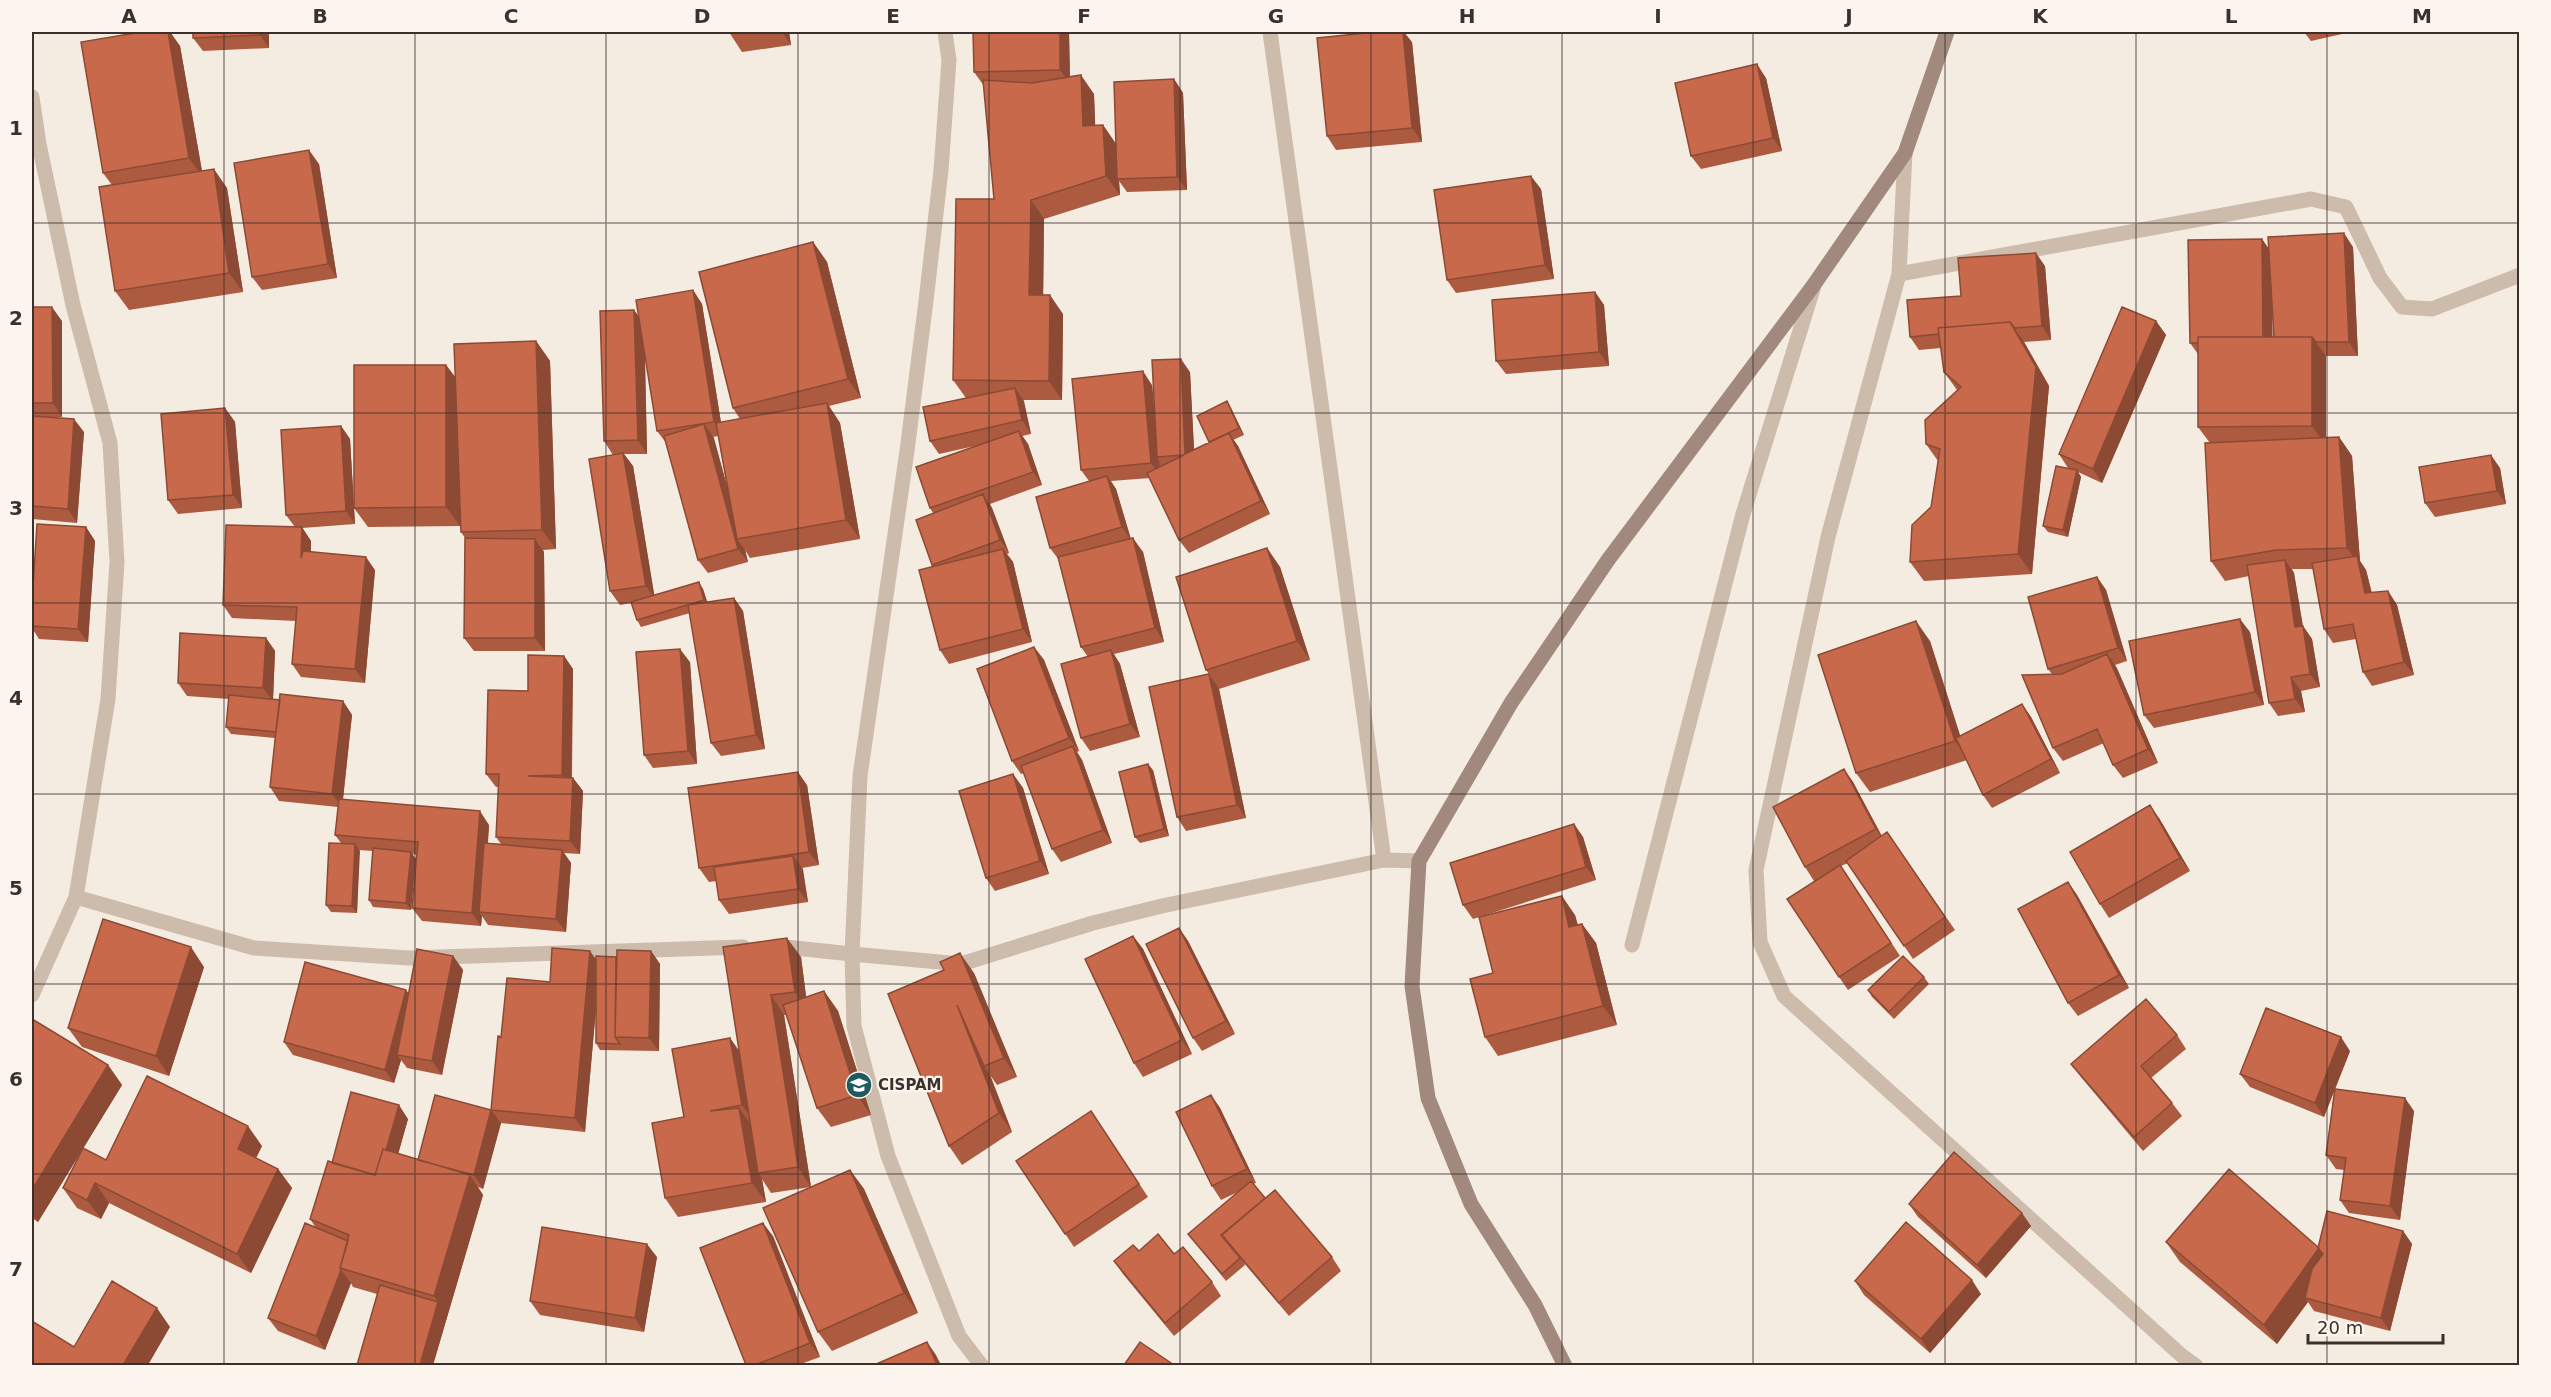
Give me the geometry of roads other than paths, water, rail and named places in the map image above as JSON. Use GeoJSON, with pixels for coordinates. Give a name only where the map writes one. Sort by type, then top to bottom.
{"type":"FeatureCollection","features":[{"type":"Feature","properties":{"kind":"street"},"geometry":{"type":"LineString","coordinates":[[945,32],[949,60],[937,203],[907,451],[860,776],[852,954],[854,1026],[888,1156],[959,1336],[982,1365]]}},
{"type":"Feature","properties":{"kind":"street"},"geometry":{"type":"LineString","coordinates":[[1270,32],[1384,860]]}},
{"type":"Feature","properties":{"kind":"street"},"geometry":{"type":"LineString","coordinates":[[1565,1365],[1535,1305],[1471,1204],[1428,1098],[1412,987],[1419,861],[1511,703],[1601,569],[1814,286],[1905,153],[1947,32]]}},
{"type":"Feature","properties":{"kind":"street"},"geometry":{"type":"LineString","coordinates":[[32,97],[39,144],[68,282],[110,443],[116,550],[108,699],[76,897],[32,994]]}},
{"type":"Feature","properties":{"kind":"street"},"geometry":{"type":"LineString","coordinates":[[1905,153],[1899,274],[1828,537],[1756,870],[1760,942],[1784,996],[2181,1355],[2196,1365]]}},
{"type":"Feature","properties":{"kind":"street"},"geometry":{"type":"LineString","coordinates":[[1899,274],[2311,199],[2346,207],[2380,279],[2402,307],[2432,309],[2520,275]]}},
{"type":"Feature","properties":{"kind":"street"},"geometry":{"type":"LineString","coordinates":[[1632,945],[1743,513],[1814,286]]}},
{"type":"Feature","properties":{"kind":"street"},"geometry":{"type":"LineString","coordinates":[[76,897],[254,948],[409,958],[776,946],[961,964],[1093,923],[1162,906],[1384,860],[1419,861]]}},
{"type":"Feature","properties":{"kind":"place","name":"CISPAM"},"geometry":{"type":"Point","coordinates":[859,1085]}}]}
